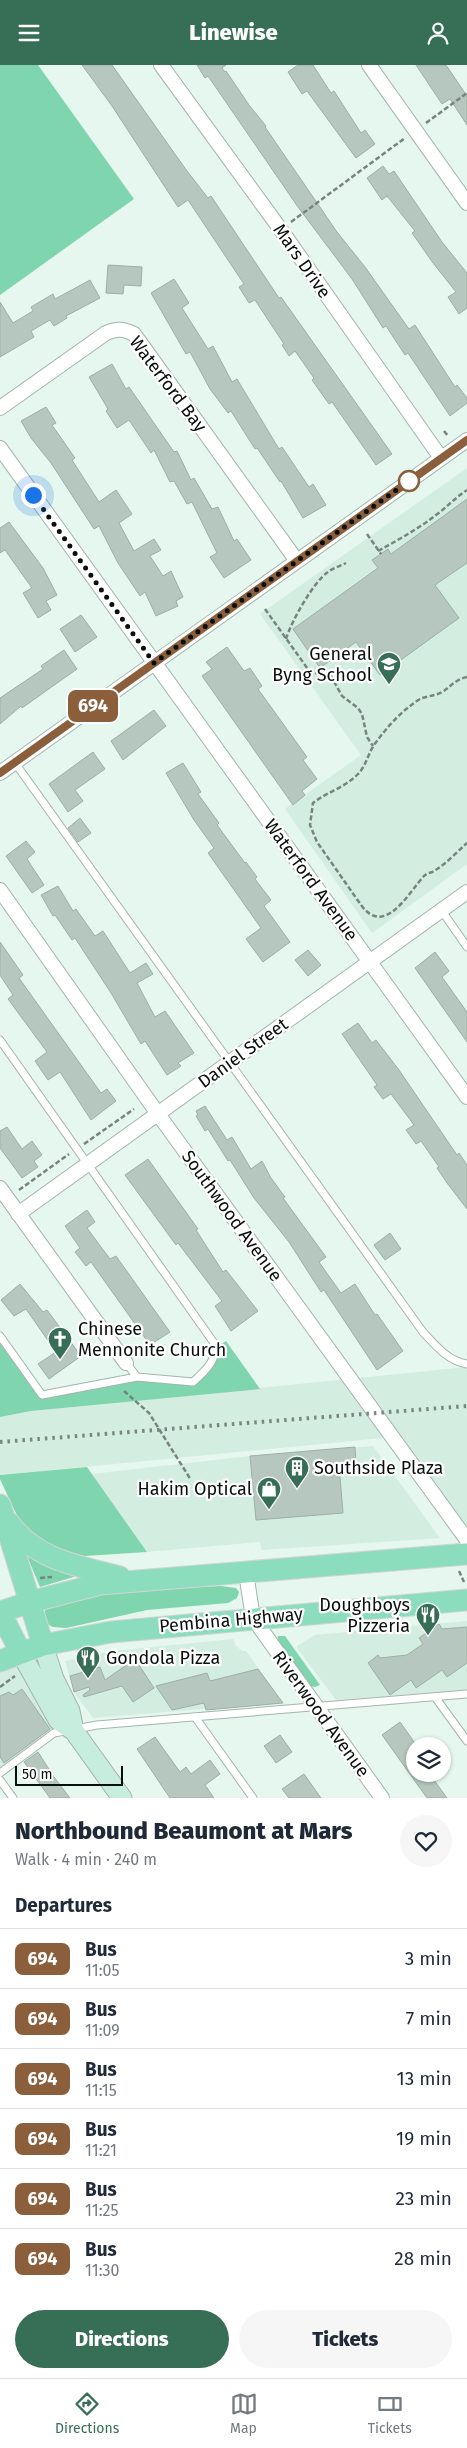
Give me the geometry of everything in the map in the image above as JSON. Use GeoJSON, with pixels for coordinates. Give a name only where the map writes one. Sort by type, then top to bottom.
{"type":"FeatureCollection","features":[{"type":"Feature","properties":{"kind":"main road"},"geometry":{"type":"LineString","coordinates":[[2,1511],[22,1538],[52,1559],[132,1581]]}},
{"type":"Feature","properties":{"kind":"main road"},"geometry":{"type":"LineString","coordinates":[[2,1511],[43,1645]]}},
{"type":"Feature","properties":{"kind":"main road"},"geometry":{"type":"LineString","coordinates":[[21,1653],[0,1612],[83,1587],[132,1581],[246,1573],[462,1561]]}},
{"type":"Feature","properties":{"kind":"main road","name":"Pembina Highway"},"geometry":{"type":"LineString","coordinates":[[0,1661],[43,1645],[111,1632],[467,1600]]}},
{"type":"Feature","properties":{"kind":"street","name":"Mars Drive"},"geometry":{"type":"LineString","coordinates":[[162,65],[280,229],[441,459]]}},
{"type":"Feature","properties":{"kind":"street"},"geometry":{"type":"LineString","coordinates":[[369,65],[467,203]]}},
{"type":"Feature","properties":{"kind":"street","name":"Waterford Bay"},"geometry":{"type":"LineString","coordinates":[[0,408],[106,333],[114,329],[124,329],[134,334],[297,561]]}},
{"type":"Feature","properties":{"kind":"street"},"geometry":{"type":"LineString","coordinates":[[5,767],[467,440]]}},
{"type":"Feature","properties":{"kind":"street"},"geometry":{"type":"LineString","coordinates":[[0,448],[154,663]]}},
{"type":"Feature","properties":{"kind":"street","name":"Waterford Avenue"},"geometry":{"type":"LineString","coordinates":[[154,663],[467,1097]]}},
{"type":"Feature","properties":{"kind":"street","name":"Southwood Avenue"},"geometry":{"type":"LineString","coordinates":[[0,890],[158,1114],[467,1540]]}},
{"type":"Feature","properties":{"kind":"street","name":"Daniel Street"},"geometry":{"type":"LineString","coordinates":[[18,1213],[467,892]]}},
{"type":"Feature","properties":{"kind":"street"},"geometry":{"type":"LineString","coordinates":[[0,1188],[126,1363]]}},
{"type":"Feature","properties":{"kind":"street","name":"Riverwood Avenue"},"geometry":{"type":"LineString","coordinates":[[246,1573],[253,1618],[382,1798]]}},
{"type":"Feature","properties":{"kind":"street"},"geometry":{"type":"LineString","coordinates":[[43,1645],[54,1679],[70,1711],[74,1731]]}},
{"type":"Feature","properties":{"kind":"street"},"geometry":{"type":"LineString","coordinates":[[21,1653],[58,1720],[74,1731],[122,1798]]}},
{"type":"Feature","properties":{"kind":"lane"},"geometry":{"type":"LineString","coordinates":[[5,767],[230,1062],[424,1332],[438,1349],[451,1359],[467,1364]]}},
{"type":"Feature","properties":{"kind":"lane"},"geometry":{"type":"LineString","coordinates":[[442,911],[467,947]]}},
{"type":"Feature","properties":{"kind":"lane"},"geometry":{"type":"LineString","coordinates":[[0,1040],[216,1348],[209,1369],[193,1382],[137,1377],[42,1395],[0,1336]]}},
{"type":"Feature","properties":{"kind":"lane"},"geometry":{"type":"LineString","coordinates":[[126,1363],[137,1377]]}},
{"type":"Feature","properties":{"kind":"lane"},"geometry":{"type":"LineString","coordinates":[[0,1773],[54,1733],[74,1731],[97,1725],[467,1694]]}},
{"type":"Feature","properties":{"kind":"lane"},"geometry":{"type":"LineString","coordinates":[[435,1697],[467,1741]]}},
{"type":"Feature","properties":{"kind":"lane"},"geometry":{"type":"LineString","coordinates":[[195,1717],[253,1798]]}},
{"type":"Feature","properties":{"kind":"lane"},"geometry":{"type":"LineString","coordinates":[[0,1780],[13,1798]]}},
{"type":"Feature","properties":{"kind":"path"},"geometry":{"type":"LineString","coordinates":[[280,229],[467,93]]}},
{"type":"Feature","properties":{"kind":"path"},"geometry":{"type":"LineString","coordinates":[[444,431],[448,437]]}},
{"type":"Feature","properties":{"kind":"path"},"geometry":{"type":"LineString","coordinates":[[378,551],[421,526],[438,514],[450,501],[467,490]]}},
{"type":"Feature","properties":{"kind":"path"},"geometry":{"type":"LineString","coordinates":[[367,534],[380,554]]}},
{"type":"Feature","properties":{"kind":"path"},"geometry":{"type":"LineString","coordinates":[[286,639],[295,617],[318,580],[329,571],[346,563]]}},
{"type":"Feature","properties":{"kind":"path"},"geometry":{"type":"LineString","coordinates":[[264,609],[310,672],[331,676],[342,696],[358,708],[362,714],[367,737],[373,747]]}},
{"type":"Feature","properties":{"kind":"path"},"geometry":{"type":"LineString","coordinates":[[467,677],[451,683],[444,691],[422,698],[395,718],[373,747],[363,769],[348,783],[322,795],[313,803],[310,825],[317,842],[368,915],[376,917],[393,911],[404,902],[425,875],[435,871],[467,843]]}},
{"type":"Feature","properties":{"kind":"path"},"geometry":{"type":"LineString","coordinates":[[113,1382],[149,1413],[191,1480]]}},
{"type":"Feature","properties":{"kind":"path"},"geometry":{"type":"LineString","coordinates":[[462,1561],[467,1587]]}},
{"type":"Feature","properties":{"kind":"path"},"geometry":{"type":"LineString","coordinates":[[0,1687],[15,1677]]}},
{"type":"Feature","properties":{"kind":"shaded area","name":"General Byng School"},"geometry":{"type":"Polygon","coordinates":[[[467,468],[467,864],[372,933],[285,809],[361,755],[260,614],[467,468]]]}},
{"type":"Feature","properties":{"kind":"shaded area"},"geometry":{"type":"Polygon","coordinates":[[[467,1367],[467,1539],[392,1437],[0,1475],[0,1417],[31,1411],[467,1367]]]}},
{"type":"Feature","properties":{"kind":"shaded area"},"geometry":{"type":"Polygon","coordinates":[[[373,1446],[440,1538],[262,1550],[260,1542],[147,1552],[92,1474],[250,1456],[373,1446]]]}},
{"type":"Feature","properties":{"kind":"shaded area"},"geometry":{"type":"Polygon","coordinates":[[[467,1621],[467,1690],[336,1700],[297,1648],[297,1646],[315,1635],[467,1621]]]}},
{"type":"Feature","properties":{"kind":"shaded area"},"geometry":{"type":"Polygon","coordinates":[[[234,1639],[235,1645],[242,1651],[246,1651],[278,1696],[279,1703],[93,1718],[74,1692],[65,1661],[113,1651],[234,1639]]]}},
{"type":"Feature","properties":{"kind":"shaded area"},"geometry":{"type":"Polygon","coordinates":[[[21,1653],[58,1720],[54,1733],[0,1773],[0,1661],[21,1653]]]}},
{"type":"Feature","properties":{"kind":"green space"},"geometry":{"type":"Polygon","coordinates":[[[0,65],[38,65],[134,199],[0,295],[0,65]]]}},
{"type":"Feature","properties":{"kind":"green space"},"geometry":{"type":"Polygon","coordinates":[[[0,1338],[42,1395],[137,1377],[193,1382],[209,1369],[216,1348],[226,1341],[260,1389],[31,1411],[0,1417],[0,1338]]]}},
{"type":"Feature","properties":{"kind":"green space"},"geometry":{"type":"Polygon","coordinates":[[[87,1467],[147,1552],[85,1556],[42,1546],[18,1518],[0,1479],[0,1475],[87,1467]]]}},
{"type":"Feature","properties":{"kind":"green space"},"geometry":{"type":"Polygon","coordinates":[[[25,1551],[77,1576],[40,1587],[25,1551]]]}},
{"type":"Feature","properties":{"kind":"green space"},"geometry":{"type":"Polygon","coordinates":[[[221,1586],[236,1588],[239,1592],[237,1598],[228,1603],[147,1610],[66,1628],[53,1627],[45,1623],[45,1610],[84,1598],[107,1594],[221,1586]]]}},
{"type":"Feature","properties":{"kind":"green space"},"geometry":{"type":"Polygon","coordinates":[[[278,1636],[285,1636],[320,1685],[315,1687],[308,1686],[278,1643],[278,1636]]]}},
{"type":"Feature","properties":{"kind":"building"},"geometry":{"type":"Polygon","coordinates":[[[82,65],[112,65],[187,171],[208,198],[211,196],[279,298],[281,297],[392,454],[376,465],[332,402],[329,404],[295,351],[289,356],[282,345],[284,344],[255,300],[249,303],[239,287],[244,284],[188,200],[178,207],[112,106],[82,65]]]}},
{"type":"Feature","properties":{"kind":"building"},"geometry":{"type":"Polygon","coordinates":[[[197,65],[226,65],[222,68],[266,126],[337,232],[365,267],[409,329],[415,325],[455,387],[457,385],[467,398],[467,403],[450,416],[408,353],[405,355],[386,326],[383,328],[352,279],[298,207],[208,76],[205,78],[197,65]]]}},
{"type":"Feature","properties":{"kind":"building"},"geometry":{"type":"Polygon","coordinates":[[[298,65],[313,65],[331,93],[334,91],[361,133],[365,130],[375,144],[356,158],[307,91],[302,94],[288,72],[298,65]]]}},
{"type":"Feature","properties":{"kind":"building"},"geometry":{"type":"Polygon","coordinates":[[[416,65],[446,65],[467,96],[467,125],[450,99],[442,104],[416,65]]]}},
{"type":"Feature","properties":{"kind":"building"},"geometry":{"type":"Polygon","coordinates":[[[383,166],[389,174],[394,171],[442,242],[467,273],[467,308],[459,314],[448,297],[456,292],[412,233],[415,231],[387,196],[382,200],[367,178],[383,166]]]}},
{"type":"Feature","properties":{"kind":"building"},"geometry":{"type":"Polygon","coordinates":[[[108,265],[142,267],[141,286],[124,285],[123,294],[106,293],[108,265]]]}},
{"type":"Feature","properties":{"kind":"building"},"geometry":{"type":"Polygon","coordinates":[[[174,279],[189,303],[182,308],[208,349],[213,346],[232,382],[237,379],[279,449],[282,447],[309,487],[313,484],[326,505],[303,518],[281,481],[257,448],[255,449],[231,411],[228,413],[210,389],[190,352],[186,354],[151,293],[174,279]]]}},
{"type":"Feature","properties":{"kind":"building"},"geometry":{"type":"Polygon","coordinates":[[[90,280],[100,298],[66,316],[67,318],[54,326],[50,320],[31,331],[34,337],[0,357],[0,302],[13,323],[33,311],[31,307],[53,294],[55,299],[90,280]]]}},
{"type":"Feature","properties":{"kind":"building"},"geometry":{"type":"Polygon","coordinates":[[[112,364],[126,389],[129,387],[174,452],[177,451],[191,480],[194,478],[212,509],[218,507],[234,541],[237,539],[251,560],[224,578],[210,557],[217,553],[192,502],[187,504],[174,481],[170,482],[154,450],[151,453],[129,420],[117,428],[106,411],[108,409],[89,377],[112,364]]]}},
{"type":"Feature","properties":{"kind":"building"},"geometry":{"type":"Polygon","coordinates":[[[46,407],[56,423],[52,425],[75,458],[72,460],[99,502],[116,490],[132,514],[119,523],[134,551],[154,539],[161,550],[150,556],[163,576],[171,571],[183,597],[176,601],[178,606],[156,616],[145,592],[140,596],[118,563],[99,526],[94,529],[51,463],[31,438],[21,421],[46,407]]]}},
{"type":"Feature","properties":{"kind":"building"},"geometry":{"type":"Polygon","coordinates":[[[467,499],[467,563],[435,585],[459,618],[380,675],[356,642],[320,668],[293,629],[378,568],[372,560],[388,549],[391,554],[467,499]]]}},
{"type":"Feature","properties":{"kind":"building"},"geometry":{"type":"Polygon","coordinates":[[[9,522],[43,568],[57,595],[46,601],[51,610],[38,618],[23,593],[32,588],[5,550],[0,553],[0,528],[9,522]]]}},
{"type":"Feature","properties":{"kind":"building"},"geometry":{"type":"Polygon","coordinates":[[[81,615],[97,637],[75,652],[60,629],[81,615]]]}},
{"type":"Feature","properties":{"kind":"building"},"geometry":{"type":"Polygon","coordinates":[[[227,647],[244,671],[250,668],[262,686],[258,689],[307,757],[303,760],[317,779],[302,791],[305,795],[293,805],[202,676],[212,669],[206,662],[227,647]]]}},
{"type":"Feature","properties":{"kind":"building"},"geometry":{"type":"Polygon","coordinates":[[[64,650],[77,669],[22,708],[21,706],[0,724],[0,698],[43,669],[41,666],[64,650]]]}},
{"type":"Feature","properties":{"kind":"building"},"geometry":{"type":"Polygon","coordinates":[[[154,710],[166,726],[123,760],[111,741],[154,710]]]}},
{"type":"Feature","properties":{"kind":"building"},"geometry":{"type":"Polygon","coordinates":[[[93,752],[105,769],[75,790],[83,801],[68,812],[49,784],[93,752]]]}},
{"type":"Feature","properties":{"kind":"building"},"geometry":{"type":"Polygon","coordinates":[[[183,763],[201,792],[198,794],[219,823],[217,825],[257,877],[255,879],[271,900],[264,906],[290,942],[263,962],[246,939],[261,928],[208,853],[214,848],[194,820],[166,773],[183,763]]]}},
{"type":"Feature","properties":{"kind":"building"},"geometry":{"type":"Polygon","coordinates":[[[80,818],[91,833],[78,842],[68,828],[80,818]]]}},
{"type":"Feature","properties":{"kind":"building"},"geometry":{"type":"Polygon","coordinates":[[[26,841],[35,852],[27,859],[44,885],[32,893],[6,856],[26,841]]]}},
{"type":"Feature","properties":{"kind":"building"},"geometry":{"type":"Polygon","coordinates":[[[58,886],[73,911],[76,909],[95,936],[103,931],[130,973],[146,963],[153,974],[137,983],[155,1017],[165,1011],[194,1053],[178,1063],[181,1066],[167,1075],[145,1041],[141,1044],[75,938],[72,940],[55,915],[53,916],[41,895],[58,886]]]}},
{"type":"Feature","properties":{"kind":"building"},"geometry":{"type":"Polygon","coordinates":[[[0,942],[23,975],[19,978],[101,1093],[107,1089],[116,1101],[91,1120],[60,1072],[48,1080],[35,1061],[47,1052],[8,999],[13,995],[0,975],[0,942]]]}},
{"type":"Feature","properties":{"kind":"building"},"geometry":{"type":"Polygon","coordinates":[[[308,950],[321,965],[308,976],[295,960],[308,950]]]}},
{"type":"Feature","properties":{"kind":"building"},"geometry":{"type":"Polygon","coordinates":[[[435,952],[449,971],[442,977],[467,1012],[467,1042],[415,968],[435,952]]]}},
{"type":"Feature","properties":{"kind":"building"},"geometry":{"type":"Polygon","coordinates":[[[358,1023],[372,1043],[376,1040],[399,1070],[457,1155],[459,1153],[467,1165],[467,1209],[447,1183],[437,1168],[439,1167],[421,1141],[416,1144],[406,1130],[414,1125],[391,1094],[383,1099],[374,1087],[377,1085],[342,1034],[358,1023]]]}},
{"type":"Feature","properties":{"kind":"building"},"geometry":{"type":"Polygon","coordinates":[[[205,1106],[227,1140],[232,1137],[251,1169],[262,1161],[271,1178],[285,1197],[283,1198],[326,1257],[319,1262],[341,1293],[355,1284],[375,1315],[377,1314],[403,1351],[377,1370],[324,1290],[321,1292],[289,1242],[254,1198],[208,1129],[205,1131],[196,1116],[198,1115],[196,1111],[205,1106]]]}},
{"type":"Feature","properties":{"kind":"building"},"geometry":{"type":"Polygon","coordinates":[[[7,1127],[22,1149],[32,1141],[42,1155],[34,1161],[38,1167],[22,1178],[0,1148],[0,1131],[7,1127]]]}},
{"type":"Feature","properties":{"kind":"building"},"geometry":{"type":"Polygon","coordinates":[[[148,1159],[198,1229],[196,1230],[223,1272],[226,1270],[258,1311],[231,1331],[215,1306],[222,1301],[178,1243],[176,1245],[125,1175],[148,1159]]]}},
{"type":"Feature","properties":{"kind":"building"},"geometry":{"type":"Polygon","coordinates":[[[87,1210],[95,1222],[87,1228],[110,1259],[116,1256],[170,1332],[150,1345],[91,1262],[86,1266],[75,1252],[80,1248],[65,1226],[87,1210]]]}},
{"type":"Feature","properties":{"kind":"building"},"geometry":{"type":"Polygon","coordinates":[[[390,1233],[401,1249],[385,1260],[374,1245],[390,1233]]]}},
{"type":"Feature","properties":{"kind":"building"},"geometry":{"type":"Polygon","coordinates":[[[20,1284],[43,1312],[47,1310],[81,1356],[49,1379],[38,1364],[56,1352],[26,1309],[14,1316],[1,1300],[20,1284]]]}},
{"type":"Feature","properties":{"kind":"building","name":"Southside Plaza"},"geometry":{"type":"Polygon","coordinates":[[[355,1447],[356,1464],[339,1465],[343,1513],[256,1520],[250,1456],[355,1447]]]}},
{"type":"Feature","properties":{"kind":"building"},"geometry":{"type":"Polygon","coordinates":[[[439,1624],[442,1629],[467,1627],[467,1663],[447,1677],[442,1670],[416,1688],[411,1680],[390,1695],[368,1663],[378,1655],[380,1658],[407,1655],[423,1644],[419,1638],[439,1624]]]}},
{"type":"Feature","properties":{"kind":"building"},"geometry":{"type":"Polygon","coordinates":[[[135,1659],[154,1688],[133,1702],[122,1686],[84,1697],[83,1695],[90,1690],[89,1687],[74,1692],[70,1676],[100,1667],[105,1680],[135,1659]]]}},
{"type":"Feature","properties":{"kind":"building"},"geometry":{"type":"Polygon","coordinates":[[[258,1669],[283,1703],[206,1710],[204,1703],[172,1710],[156,1686],[207,1673],[210,1681],[258,1669]]]}},
{"type":"Feature","properties":{"kind":"building"},"geometry":{"type":"Polygon","coordinates":[[[22,1689],[50,1729],[4,1763],[0,1757],[0,1696],[9,1692],[13,1695],[22,1689]]]}},
{"type":"Feature","properties":{"kind":"building"},"geometry":{"type":"Polygon","coordinates":[[[400,1722],[411,1737],[406,1737],[406,1769],[382,1735],[400,1722]]]}},
{"type":"Feature","properties":{"kind":"building"},"geometry":{"type":"Polygon","coordinates":[[[280,1735],[292,1752],[276,1763],[264,1746],[280,1735]]]}},
{"type":"Feature","properties":{"kind":"building"},"geometry":{"type":"Polygon","coordinates":[[[155,1737],[180,1772],[186,1767],[191,1774],[210,1760],[220,1774],[205,1785],[214,1798],[170,1798],[137,1749],[155,1737]]]}},
{"type":"Feature","properties":{"kind":"building"},"geometry":{"type":"Polygon","coordinates":[[[38,1752],[70,1798],[50,1798],[24,1762],[38,1752]]]}},
{"type":"Feature","properties":{"kind":"building"},"geometry":{"type":"Polygon","coordinates":[[[304,1774],[321,1798],[289,1798],[282,1789],[304,1774]]]}},
{"type":"Feature","properties":{"kind":"building"},"geometry":{"type":"Polygon","coordinates":[[[416,1782],[435,1782],[447,1798],[427,1798],[416,1782]]]}},
{"type":"Feature","properties":{"kind":"railway"},"geometry":{"type":"LineString","coordinates":[[0,1442],[467,1406]]}},
{"type":"Feature","properties":{"kind":"bus line","name":"694"},"geometry":{"type":"LineString","coordinates":[[0,773],[467,440]]}},
{"type":"Feature","properties":{"kind":"place","name":"General Byng School"},"geometry":{"type":"Point","coordinates":[389,685]}},
{"type":"Feature","properties":{"kind":"place","name":"Chinese Mennonite Church"},"geometry":{"type":"Point","coordinates":[60,1360]}},
{"type":"Feature","properties":{"kind":"place","name":"Southside Plaza"},"geometry":{"type":"Point","coordinates":[297,1489]}},
{"type":"Feature","properties":{"kind":"place","name":"Hakim Optical"},"geometry":{"type":"Point","coordinates":[269,1510]}},
{"type":"Feature","properties":{"kind":"place","name":"Doughboys Pizzeria"},"geometry":{"type":"Point","coordinates":[428,1636]}},
{"type":"Feature","properties":{"kind":"place","name":"Gondola Pizza"},"geometry":{"type":"Point","coordinates":[88,1679]}},
{"type":"Feature","properties":{"kind":"route"},"geometry":{"type":"LineString","coordinates":[[33,495],[154,663],[409,481]]}}]}
